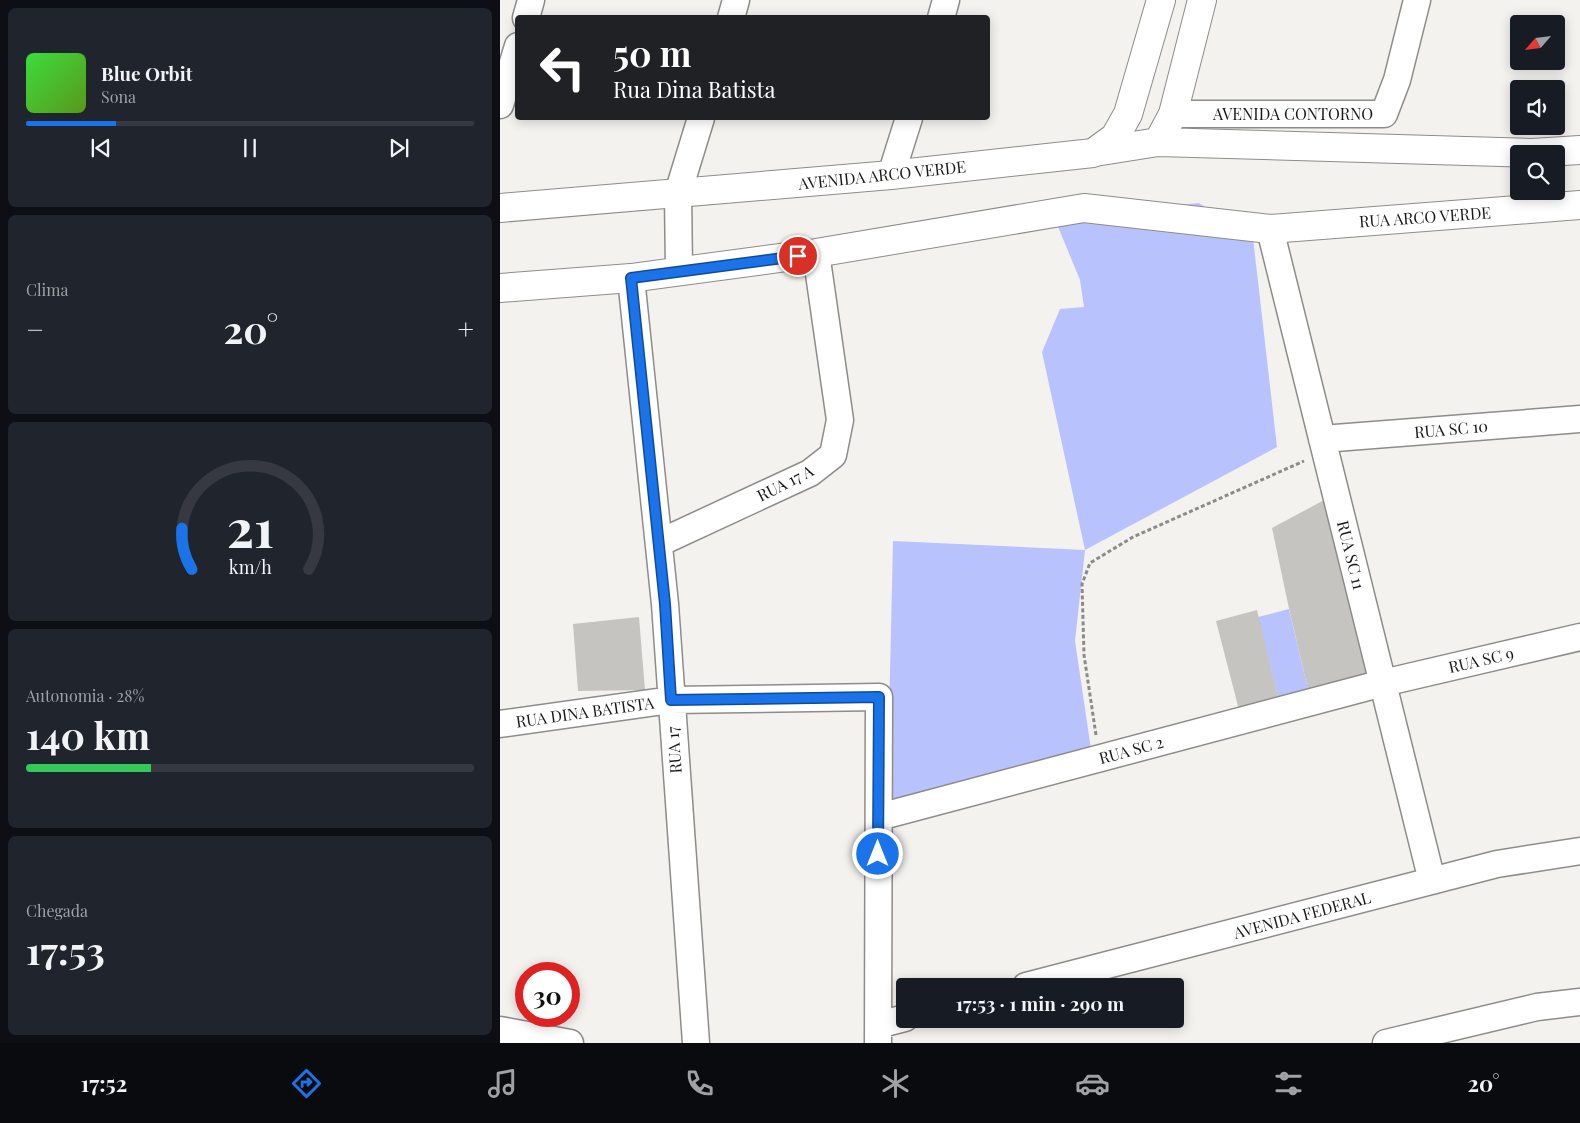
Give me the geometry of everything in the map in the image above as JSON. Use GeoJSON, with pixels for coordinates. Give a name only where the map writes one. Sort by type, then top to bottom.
{"type":"FeatureCollection","features":[{"type":"Feature","properties":{"kind":"street"},"geometry":{"type":"LineString","coordinates":[[527,15],[530,0]]}},
{"type":"Feature","properties":{"kind":"street"},"geometry":{"type":"LineString","coordinates":[[731,15],[736,0]]}},
{"type":"Feature","properties":{"kind":"street"},"geometry":{"type":"LineString","coordinates":[[942,15],[946,0]]}},
{"type":"Feature","properties":{"kind":"street","name":"AVENIDA ARCO VERDE"},"geometry":{"type":"LineString","coordinates":[[500,208],[891,175],[1093,153],[1115,137],[1128,114],[1161,0]]}},
{"type":"Feature","properties":{"kind":"street"},"geometry":{"type":"LineString","coordinates":[[1158,142],[1173,114],[1202,0]]}},
{"type":"Feature","properties":{"kind":"street","name":"AVENIDA CONTORNO"},"geometry":{"type":"LineString","coordinates":[[1173,114],[1384,114],[1397,80],[1417,0]]}},
{"type":"Feature","properties":{"kind":"street"},"geometry":{"type":"LineString","coordinates":[[500,105],[515,56]]}},
{"type":"Feature","properties":{"kind":"street"},"geometry":{"type":"LineString","coordinates":[[679,271],[678,193],[700,120]]}},
{"type":"Feature","properties":{"kind":"street"},"geometry":{"type":"LineString","coordinates":[[891,175],[908,120]]}},
{"type":"Feature","properties":{"kind":"street"},"geometry":{"type":"LineString","coordinates":[[1093,153],[1158,142],[1532,154],[1580,150]]}},
{"type":"Feature","properties":{"kind":"street","name":"RUA ARCO VERDE"},"geometry":{"type":"LineString","coordinates":[[816,253],[1084,208],[1270,228],[1580,205]]}},
{"type":"Feature","properties":{"kind":"street","name":"RUA SC 11"},"geometry":{"type":"LineString","coordinates":[[1270,228],[1432,881]]}},
{"type":"Feature","properties":{"kind":"street"},"geometry":{"type":"LineString","coordinates":[[500,288],[631,278],[816,253]]}},
{"type":"Feature","properties":{"kind":"street","name":"RUA 17 A"},"geometry":{"type":"LineString","coordinates":[[659,543],[810,473],[832,455],[840,420],[816,253]]}},
{"type":"Feature","properties":{"kind":"street","name":"RUA 17"},"geometry":{"type":"LineString","coordinates":[[631,278],[665,604],[696,1043]]}},
{"type":"Feature","properties":{"kind":"street","name":"RUA SC 10"},"geometry":{"type":"LineString","coordinates":[[1324,445],[1580,419]]}},
{"type":"Feature","properties":{"kind":"street","name":"RUA SC 9"},"geometry":{"type":"LineString","coordinates":[[1383,683],[1580,637]]}},
{"type":"Feature","properties":{"kind":"street","name":"RUA SC 2"},"geometry":{"type":"LineString","coordinates":[[878,816],[1383,683]]}},
{"type":"Feature","properties":{"kind":"street","name":"RUA DINA BATISTA"},"geometry":{"type":"LineString","coordinates":[[500,724],[671,700],[879,697],[878,816]]}},
{"type":"Feature","properties":{"kind":"street"},"geometry":{"type":"LineString","coordinates":[[878,816],[878,1034]]}},
{"type":"Feature","properties":{"kind":"street","name":"AVENIDA FEDERAL"},"geometry":{"type":"LineString","coordinates":[[1057,978],[1497,864],[1580,851]]}},
{"type":"Feature","properties":{"kind":"street"},"geometry":{"type":"LineString","coordinates":[[1386,1043],[1536,1007],[1580,1002]]}},
{"type":"Feature","properties":{"kind":"street"},"geometry":{"type":"LineString","coordinates":[[878,1034],[896,1023]]}},
{"type":"Feature","properties":{"kind":"street"},"geometry":{"type":"LineString","coordinates":[[500,1030],[570,1043]]}},
{"type":"Feature","properties":{"kind":"path"},"geometry":{"type":"LineString","coordinates":[[1100,758],[1084,655],[1082,584],[1090,563],[1133,537],[1324,445]]}},
{"type":"Feature","properties":{"kind":"shaded area"},"geometry":{"type":"Polygon","coordinates":[[[1199,203],[1253,238],[1277,447],[1085,550],[1042,352],[1060,309],[1084,307],[1080,280],[1054,217],[1199,203]]]}},
{"type":"Feature","properties":{"kind":"shaded area"},"geometry":{"type":"Polygon","coordinates":[[[893,541],[1085,550],[1075,641],[1092,756],[887,805],[893,541]]]}},
{"type":"Feature","properties":{"kind":"shaded area"},"geometry":{"type":"Polygon","coordinates":[[[1289,609],[1309,694],[1279,701],[1258,617],[1289,609]]]}},
{"type":"Feature","properties":{"kind":"building"},"geometry":{"type":"Polygon","coordinates":[[[1326,499],[1371,680],[1309,694],[1272,528],[1326,499]]]}},
{"type":"Feature","properties":{"kind":"building"},"geometry":{"type":"Polygon","coordinates":[[[1257,610],[1279,701],[1239,710],[1216,621],[1257,610]]]}},
{"type":"Feature","properties":{"kind":"building"},"geometry":{"type":"Polygon","coordinates":[[[639,617],[645,690],[578,691],[573,624],[639,617]]]}},
{"type":"Feature","properties":{"kind":"route"},"geometry":{"type":"LineString","coordinates":[[798,256],[631,278],[665,604],[671,700],[879,697],[878,854]]}}]}
